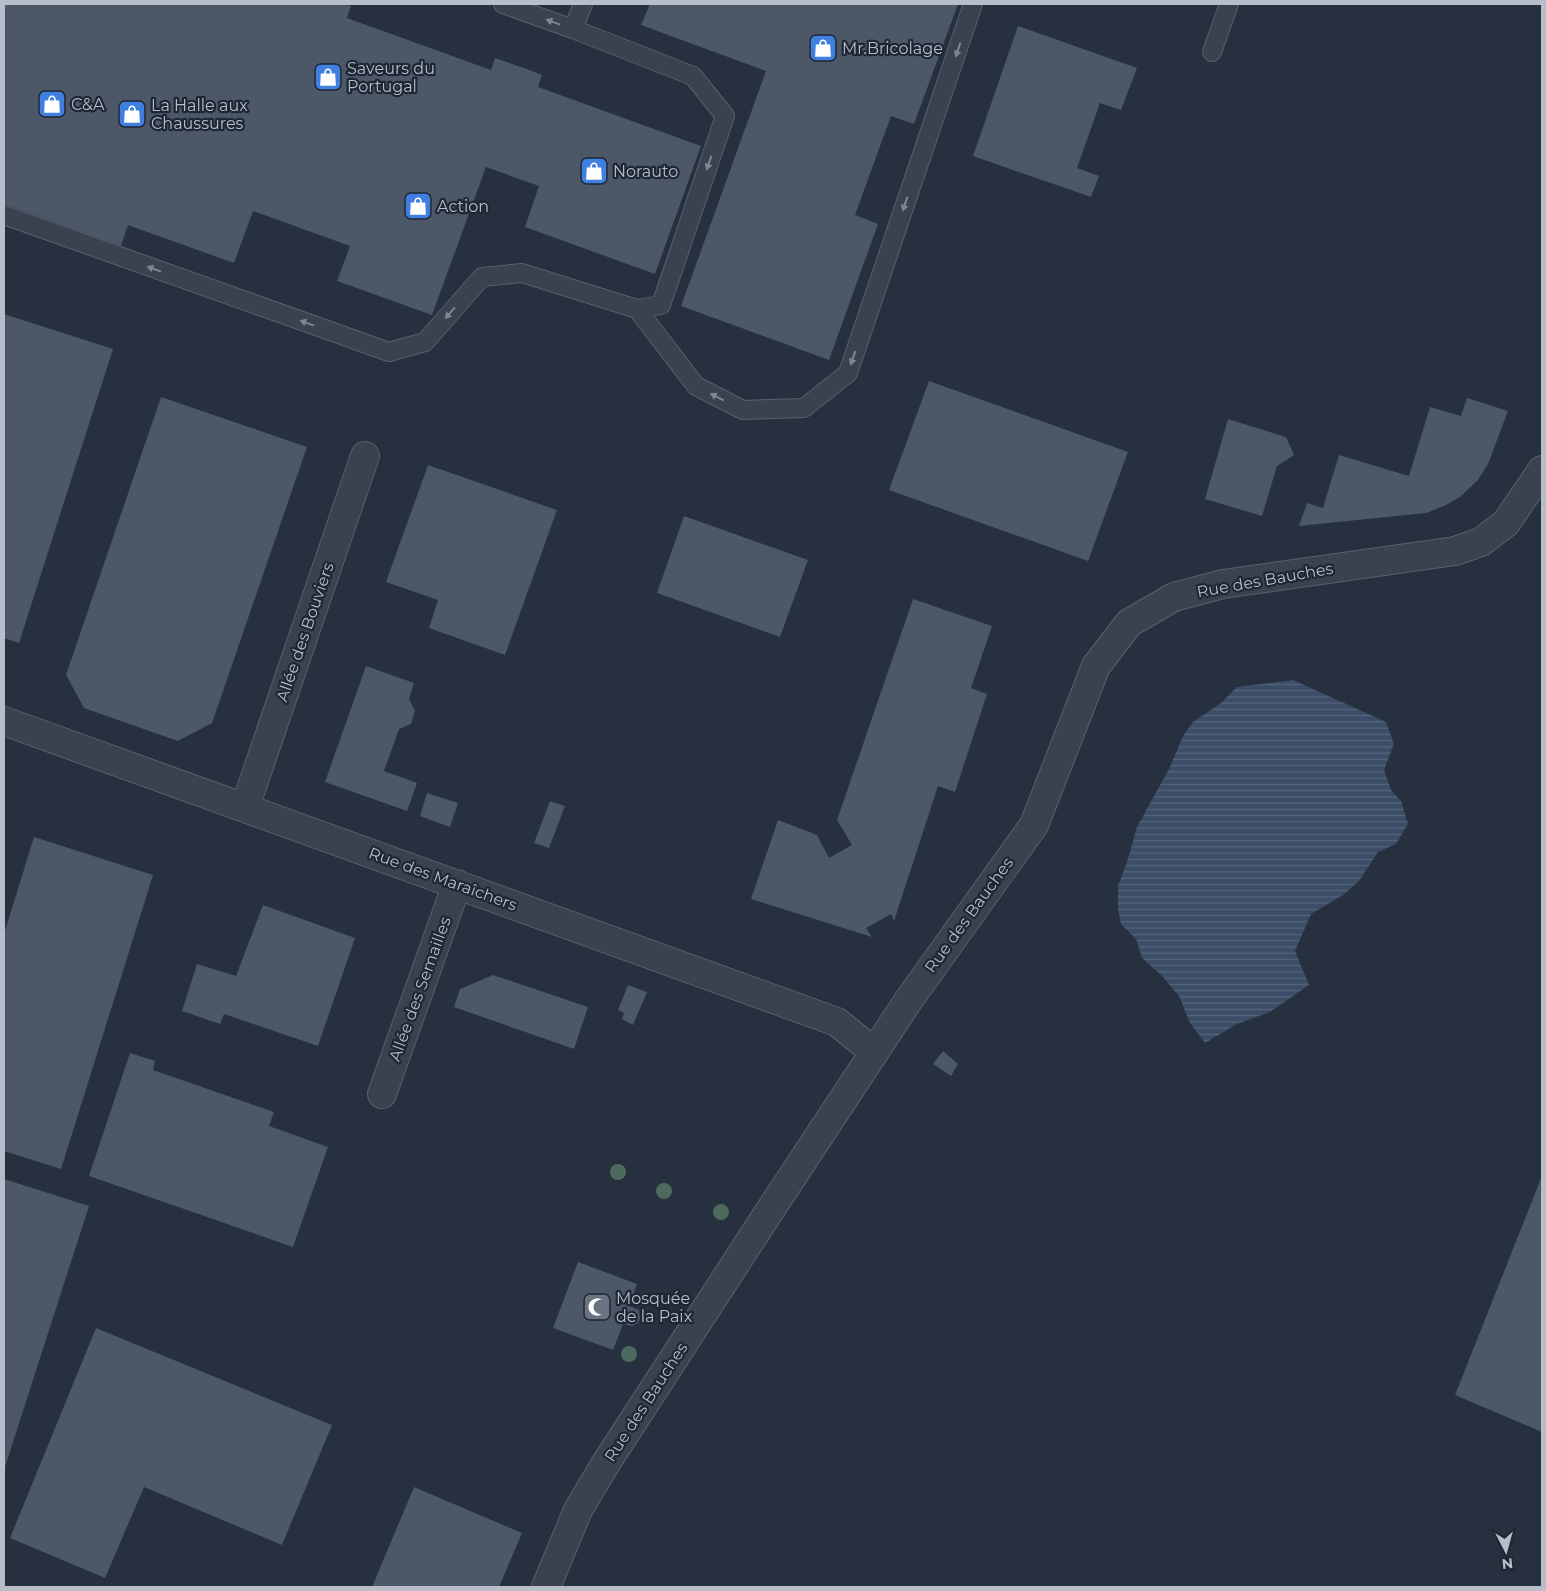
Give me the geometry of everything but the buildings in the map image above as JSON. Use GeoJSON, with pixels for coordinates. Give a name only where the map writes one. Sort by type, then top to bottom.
{"type":"FeatureCollection","features":[{"type":"Feature","properties":{"kind":"street","name":"Allée des Bouviers"},"geometry":{"type":"LineString","coordinates":[[245,807],[365,456]]}},
{"type":"Feature","properties":{"kind":"street","name":"Rue des Bauches"},"geometry":{"type":"LineString","coordinates":[[546,1587],[578,1510],[606,1463],[764,1218],[908,1001],[1034,825],[1096,666],[1129,623],[1174,597],[1223,584],[1455,551],[1481,542],[1506,523],[1542,470]]}},
{"type":"Feature","properties":{"kind":"street","name":"Rue des Maraîchers"},"geometry":{"type":"LineString","coordinates":[[4,721],[837,1022],[874,1052]]}},
{"type":"Feature","properties":{"kind":"street","name":"Allée des Semailles"},"geometry":{"type":"LineString","coordinates":[[382,1094],[457,884]]}},
{"type":"Feature","properties":{"kind":"lane"},"geometry":{"type":"LineString","coordinates":[[4,215],[389,352],[425,342],[482,277],[522,273],[637,309],[662,304],[725,116],[693,76],[503,4]]}},
{"type":"Feature","properties":{"kind":"lane"},"geometry":{"type":"LineString","coordinates":[[573,29],[583,4]]}},
{"type":"Feature","properties":{"kind":"lane"},"geometry":{"type":"LineString","coordinates":[[637,309],[696,386],[743,410],[804,408],[848,373],[973,4]]}},
{"type":"Feature","properties":{"kind":"lane"},"geometry":{"type":"LineString","coordinates":[[1212,52],[1228,4]]}},
{"type":"Feature","properties":{"kind":"water"},"geometry":{"type":"Polygon","coordinates":[[[1293,680],[1386,722],[1394,744],[1384,770],[1391,790],[1401,801],[1408,824],[1396,844],[1378,852],[1359,881],[1343,895],[1311,914],[1295,951],[1309,985],[1270,1012],[1237,1024],[1205,1043],[1190,1023],[1179,996],[1163,977],[1142,958],[1136,939],[1121,924],[1118,908],[1118,886],[1137,827],[1169,769],[1183,736],[1193,722],[1221,703],[1237,687],[1293,680]]]}},
{"type":"Feature","properties":{"kind":"place","name":"Mr.Bricolage"},"geometry":{"type":"Point","coordinates":[823,48]}},
{"type":"Feature","properties":{"kind":"place","name":"Saveurs du Portugal"},"geometry":{"type":"Point","coordinates":[328,77]}},
{"type":"Feature","properties":{"kind":"place","name":"C&A"},"geometry":{"type":"Point","coordinates":[52,104]}},
{"type":"Feature","properties":{"kind":"place","name":"La Halle aux Chaussures"},"geometry":{"type":"Point","coordinates":[132,114]}},
{"type":"Feature","properties":{"kind":"place","name":"Norauto"},"geometry":{"type":"Point","coordinates":[594,171]}},
{"type":"Feature","properties":{"kind":"place","name":"Action"},"geometry":{"type":"Point","coordinates":[418,206]}},
{"type":"Feature","properties":{"kind":"place","name":"Mosquée de la Paix"},"geometry":{"type":"Point","coordinates":[597,1307]}}]}
